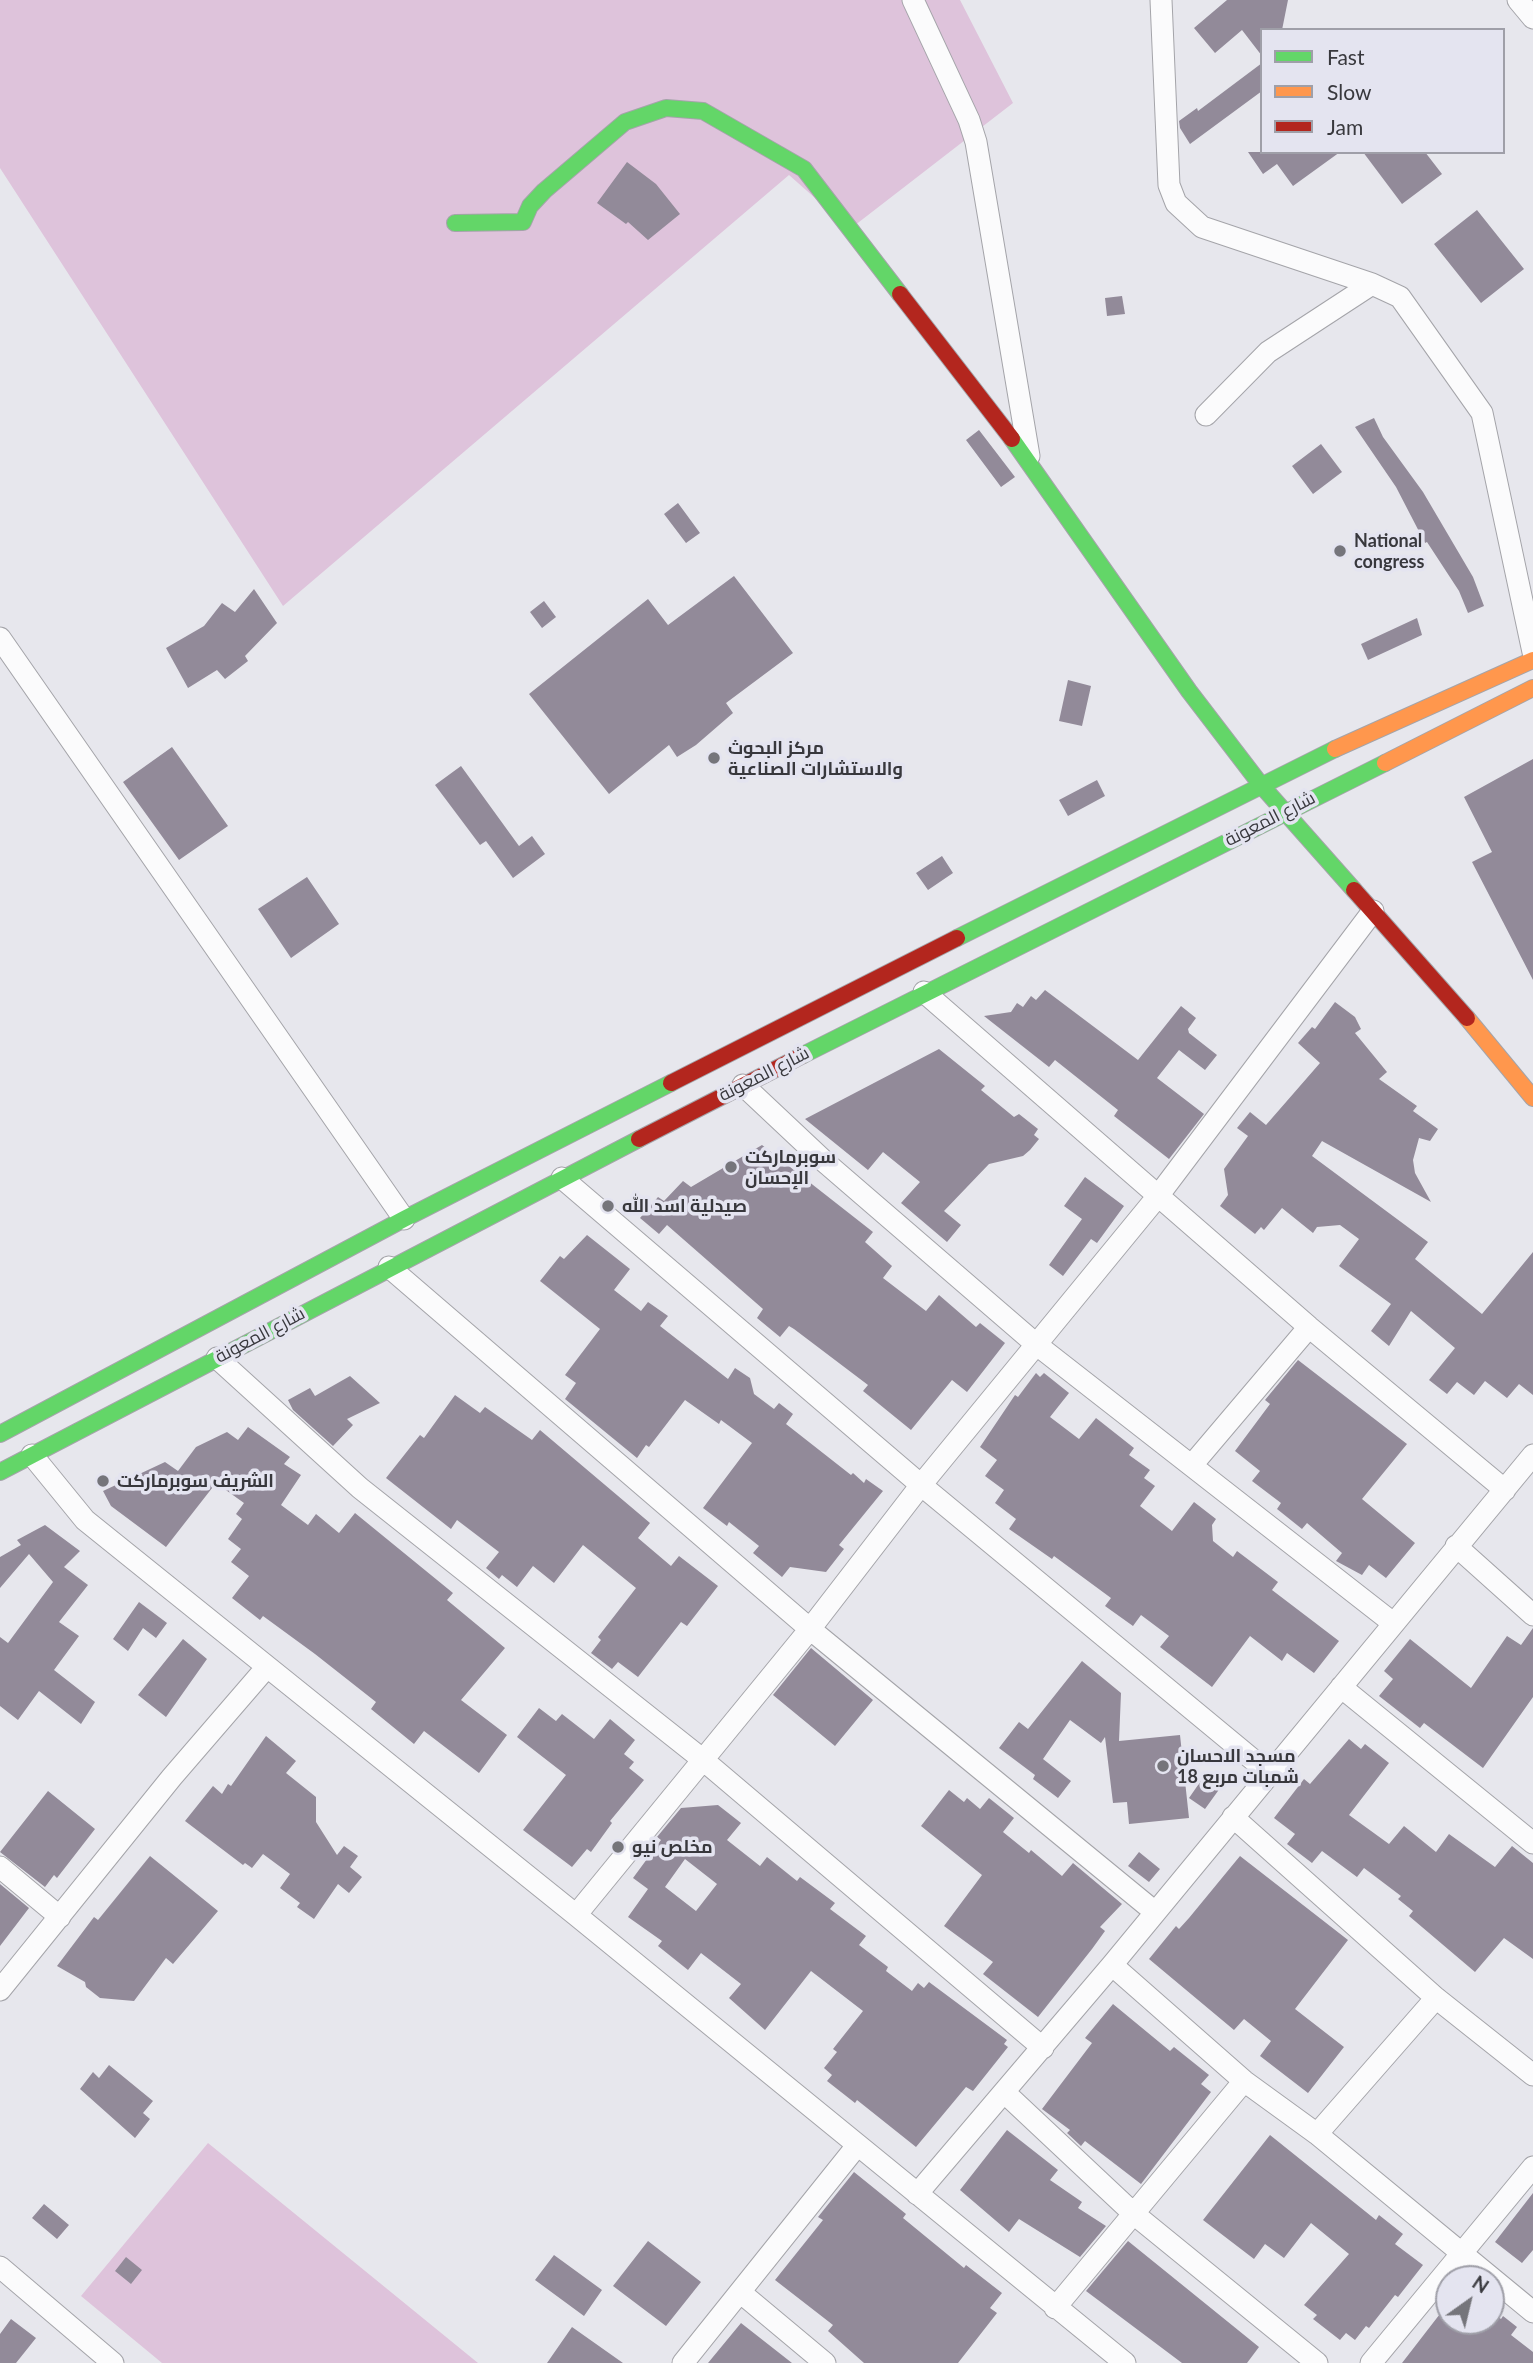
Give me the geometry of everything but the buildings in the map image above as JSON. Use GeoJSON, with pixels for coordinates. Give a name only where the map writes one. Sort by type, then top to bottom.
{"type":"FeatureCollection","features":[{"type":"Feature","properties":{"kind":"main road"},"geometry":{"type":"LineString","coordinates":[[455,223],[523,222],[530,206],[544,191],[625,121],[666,108],[703,111],[781,152],[804,169],[1030,463],[1189,691],[1261,785],[1286,810],[1509,1065],[1533,1098]]}},
{"type":"Feature","properties":{"kind":"main road","name":"شارع المعونة"},"geometry":{"type":"LineString","coordinates":[[0,1434],[404,1219],[1285,771],[1533,660]]}},
{"type":"Feature","properties":{"kind":"main road","name":"شارع المعونة"},"geometry":{"type":"LineString","coordinates":[[0,1472],[389,1267],[924,992],[1533,688]]}},
{"type":"Feature","properties":{"kind":"street"},"geometry":{"type":"LineString","coordinates":[[913,0],[969,120],[976,142],[1030,463]]}},
{"type":"Feature","properties":{"kind":"street"},"geometry":{"type":"LineString","coordinates":[[1161,0],[1169,185],[1176,203],[1202,226],[1372,284],[1400,297],[1482,413],[1533,652]]}},
{"type":"Feature","properties":{"kind":"street"},"geometry":{"type":"LineString","coordinates":[[1518,0],[1533,18]]}},
{"type":"Feature","properties":{"kind":"street"},"geometry":{"type":"LineString","coordinates":[[1206,415],[1268,352],[1372,284]]}},
{"type":"Feature","properties":{"kind":"street"},"geometry":{"type":"LineString","coordinates":[[0,638],[404,1219]]}},
{"type":"Feature","properties":{"kind":"street"},"geometry":{"type":"LineString","coordinates":[[576,1915],[810,1629],[921,1485],[1158,1196],[1373,911]]}},
{"type":"Feature","properties":{"kind":"street"},"geometry":{"type":"LineString","coordinates":[[924,992],[1309,1326],[1505,1490]]}},
{"type":"Feature","properties":{"kind":"street"},"geometry":{"type":"LineString","coordinates":[[743,1085],[826,1163],[1037,1345],[1392,1623]]}},
{"type":"Feature","properties":{"kind":"street"},"geometry":{"type":"LineString","coordinates":[[562,1178],[921,1485],[1269,1773]]}},
{"type":"Feature","properties":{"kind":"street"},"geometry":{"type":"LineString","coordinates":[[389,1267],[810,1629],[1155,1912]]}},
{"type":"Feature","properties":{"kind":"street"},"geometry":{"type":"LineString","coordinates":[[1192,1465],[1309,1326]]}},
{"type":"Feature","properties":{"kind":"street"},"geometry":{"type":"LineString","coordinates":[[217,1358],[360,1488],[702,1759],[1043,2048]]}},
{"type":"Feature","properties":{"kind":"street"},"geometry":{"type":"LineString","coordinates":[[32,1455],[85,1520],[576,1915],[856,2147],[1125,2363]]}},
{"type":"Feature","properties":{"kind":"street"},"geometry":{"type":"LineString","coordinates":[[917,2194],[1043,2048],[1533,1455]]}},
{"type":"Feature","properties":{"kind":"street"},"geometry":{"type":"LineString","coordinates":[[1456,1546],[1533,1615]]}},
{"type":"Feature","properties":{"kind":"street"},"geometry":{"type":"LineString","coordinates":[[0,1990],[172,1777],[266,1668]]}},
{"type":"Feature","properties":{"kind":"street"},"geometry":{"type":"LineString","coordinates":[[1340,1687],[1533,1843]]}},
{"type":"Feature","properties":{"kind":"street"},"geometry":{"type":"LineString","coordinates":[[1233,1817],[1436,1997],[1533,2075]]}},
{"type":"Feature","properties":{"kind":"street"},"geometry":{"type":"LineString","coordinates":[[0,1867],[60,1917]]}},
{"type":"Feature","properties":{"kind":"street"},"geometry":{"type":"LineString","coordinates":[[1112,1965],[1244,2081],[1317,2134],[1533,2312]]}},
{"type":"Feature","properties":{"kind":"street"},"geometry":{"type":"LineString","coordinates":[[1317,2134],[1436,1997]]}},
{"type":"Feature","properties":{"kind":"street"},"geometry":{"type":"LineString","coordinates":[[1055,2308],[1244,2081]]}},
{"type":"Feature","properties":{"kind":"street"},"geometry":{"type":"LineString","coordinates":[[1004,2092],[1134,2214],[1317,2363]]}},
{"type":"Feature","properties":{"kind":"street"},"geometry":{"type":"LineString","coordinates":[[683,2363],[856,2147]]}},
{"type":"Feature","properties":{"kind":"street"},"geometry":{"type":"LineString","coordinates":[[1371,2363],[1533,2167]]}},
{"type":"Feature","properties":{"kind":"street"},"geometry":{"type":"LineString","coordinates":[[0,2267],[113,2363]]}},
{"type":"Feature","properties":{"kind":"street"},"geometry":{"type":"LineString","coordinates":[[740,2292],[825,2363]]}},
{"type":"Feature","properties":{"kind":"shaded area"},"geometry":{"type":"Polygon","coordinates":[[[0,0],[960,0],[1013,103],[850,229],[789,175],[283,606],[0,168],[0,0]]]}},
{"type":"Feature","properties":{"kind":"shaded area"},"geometry":{"type":"Polygon","coordinates":[[[208,2143],[478,2363],[162,2363],[81,2296],[208,2143]]]}},
{"type":"Feature","properties":{"kind":"traffic: fast"},"geometry":{"type":"LineString","coordinates":[[455,223],[523,222],[530,206],[544,191],[625,122],[666,108],[703,111],[804,169],[900,294]]}},
{"type":"Feature","properties":{"kind":"traffic: fast"},"geometry":{"type":"LineString","coordinates":[[1012,439],[1189,691],[1261,785],[1354,890]]}},
{"type":"Feature","properties":{"kind":"traffic: fast"},"geometry":{"type":"LineString","coordinates":[[957,938],[1335,749]]}},
{"type":"Feature","properties":{"kind":"traffic: fast"},"geometry":{"type":"LineString","coordinates":[[803,1055],[1385,763]]}},
{"type":"Feature","properties":{"kind":"traffic: fast"},"geometry":{"type":"LineString","coordinates":[[0,1434],[404,1219],[671,1083]]}},
{"type":"Feature","properties":{"kind":"traffic: fast"},"geometry":{"type":"LineString","coordinates":[[0,1472],[639,1139]]}},
{"type":"Feature","properties":{"kind":"traffic: slow"},"geometry":{"type":"LineString","coordinates":[[1335,749],[1533,660]]}},
{"type":"Feature","properties":{"kind":"traffic: slow"},"geometry":{"type":"LineString","coordinates":[[1385,763],[1533,688]]}},
{"type":"Feature","properties":{"kind":"traffic: slow"},"geometry":{"type":"LineString","coordinates":[[1467,1018],[1533,1098]]}},
{"type":"Feature","properties":{"kind":"traffic: jam"},"geometry":{"type":"LineString","coordinates":[[900,294],[1012,439]]}},
{"type":"Feature","properties":{"kind":"traffic: jam"},"geometry":{"type":"LineString","coordinates":[[1354,890],[1467,1018]]}},
{"type":"Feature","properties":{"kind":"traffic: jam"},"geometry":{"type":"LineString","coordinates":[[671,1083],[957,938]]}},
{"type":"Feature","properties":{"kind":"traffic: jam"},"geometry":{"type":"LineString","coordinates":[[639,1139],[803,1055]]}},
{"type":"Feature","properties":{"kind":"place","name":"National congress"},"geometry":{"type":"Point","coordinates":[1340,551]}},
{"type":"Feature","properties":{"kind":"place","name":"مركز البحوث والاستشارات الصناعية"},"geometry":{"type":"Point","coordinates":[714,758]}},
{"type":"Feature","properties":{"kind":"place","name":"سوبرماركت الإحسان"},"geometry":{"type":"Point","coordinates":[731,1167]}},
{"type":"Feature","properties":{"kind":"place","name":"صيدلية اسد الله"},"geometry":{"type":"Point","coordinates":[608,1206]}},
{"type":"Feature","properties":{"kind":"place","name":"الشريف سوبرماركت"},"geometry":{"type":"Point","coordinates":[103,1481]}},
{"type":"Feature","properties":{"kind":"place","name":"مسجد الاحسان شمبات مربع 18"},"geometry":{"type":"Point","coordinates":[1163,1766]}},
{"type":"Feature","properties":{"kind":"place","name":"مخلص نيو"},"geometry":{"type":"Point","coordinates":[618,1847]}}]}
